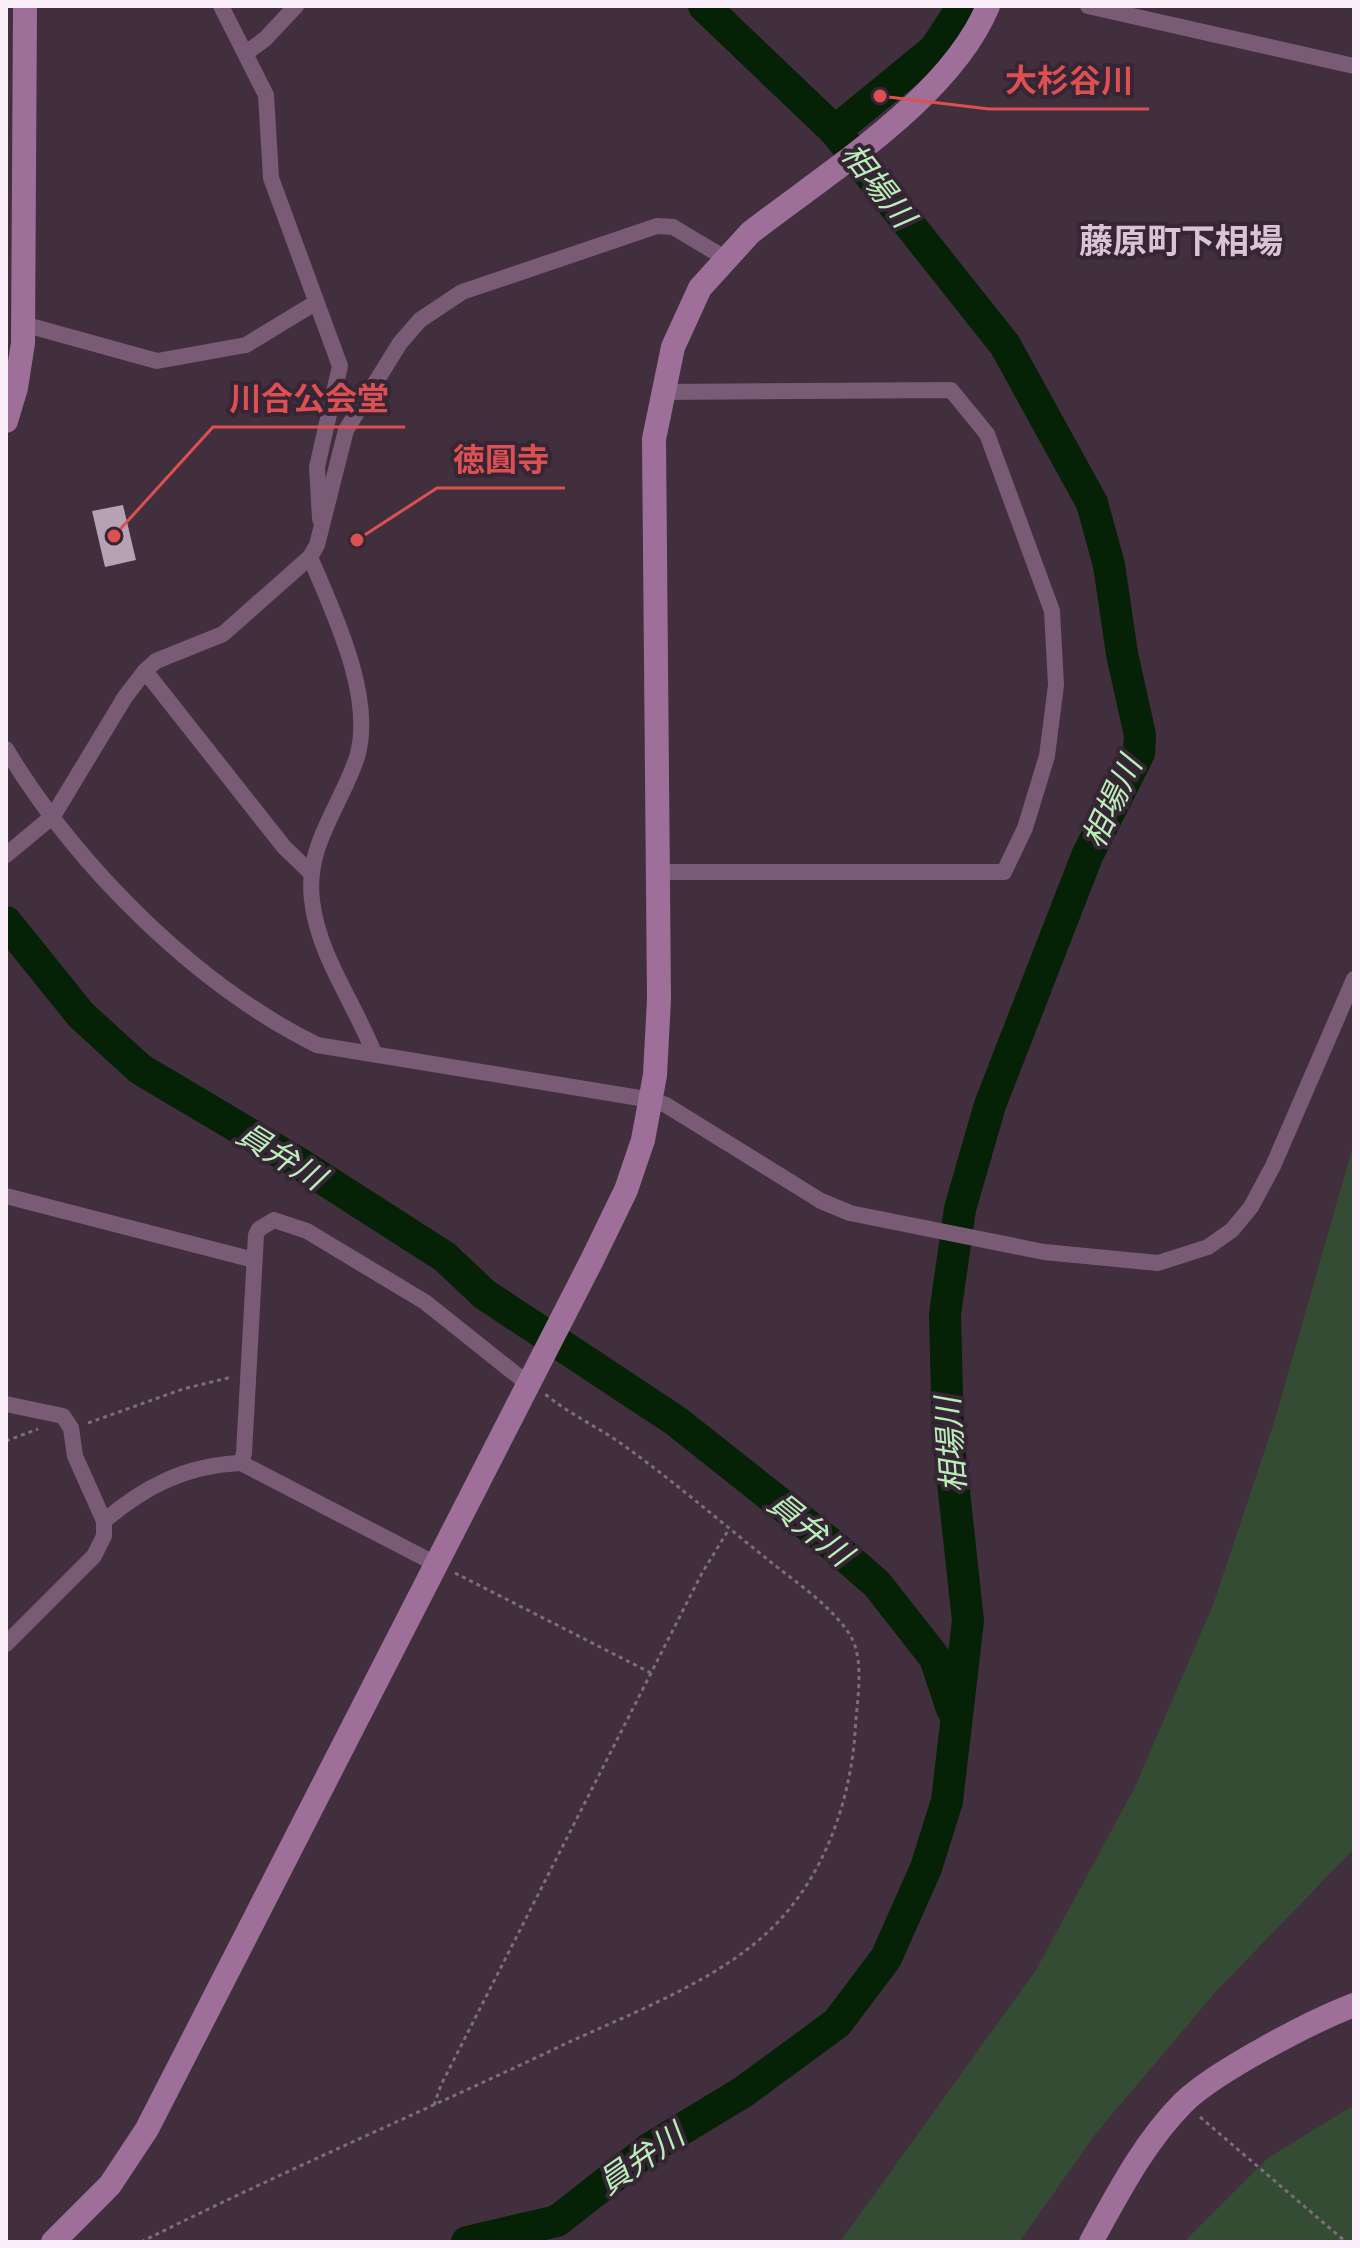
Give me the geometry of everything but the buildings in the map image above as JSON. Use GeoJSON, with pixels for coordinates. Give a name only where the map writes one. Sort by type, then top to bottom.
{"type":"FeatureCollection","features":[{"type":"Feature","properties":{"kind":"street"},"geometry":{"type":"LineString","coordinates":[[6,421],[16,388],[23,324],[25,6]]}},
{"type":"Feature","properties":{"kind":"street"},"geometry":{"type":"LineString","coordinates":[[221,6],[261,80],[269,106],[271,178],[340,366],[317,467],[321,528]]}},
{"type":"Feature","properties":{"kind":"street"},"geometry":{"type":"LineString","coordinates":[[246,53],[265,39],[296,6]]}},
{"type":"Feature","properties":{"kind":"street"},"geometry":{"type":"LineString","coordinates":[[53,2242],[110,2185],[147,2129],[626,1190],[652,1100],[659,999],[654,439],[678,335],[700,288],[725,258],[946,75],[970,42],[988,6]]}},
{"type":"Feature","properties":{"kind":"street"},"geometry":{"type":"LineString","coordinates":[[1088,6],[1354,66]]}},
{"type":"Feature","properties":{"kind":"street"},"geometry":{"type":"LineString","coordinates":[[6,855],[50,819],[125,697],[145,671],[156,661],[223,634],[310,557],[321,528],[346,430],[400,343],[442,302],[530,267],[657,226],[673,227],[725,258]]}},
{"type":"Feature","properties":{"kind":"street"},"geometry":{"type":"LineString","coordinates":[[23,324],[157,361],[246,345],[315,303]]}},
{"type":"Feature","properties":{"kind":"street"},"geometry":{"type":"LineString","coordinates":[[658,872],[1004,872],[1025,828],[1047,756],[1056,685],[1052,611],[987,434],[951,390],[663,392]]}},
{"type":"Feature","properties":{"kind":"street"},"geometry":{"type":"LineString","coordinates":[[310,557],[361,701],[358,753],[313,853],[311,873],[318,933],[374,1053]]}},
{"type":"Feature","properties":{"kind":"street"},"geometry":{"type":"LineString","coordinates":[[145,671],[284,847],[311,873]]}},
{"type":"Feature","properties":{"kind":"street"},"geometry":{"type":"LineString","coordinates":[[6,749],[50,819],[168,941],[276,1022],[317,1045],[331,1050],[374,1053],[652,1100],[666,1105],[821,1201],[850,1213],[916,1229],[1044,1252],[1146,1264],[1192,1254],[1232,1230],[1265,1184],[1354,979]]}},
{"type":"Feature","properties":{"kind":"street"},"geometry":{"type":"LineString","coordinates":[[6,1196],[254,1260]]}},
{"type":"Feature","properties":{"kind":"street"},"geometry":{"type":"LineString","coordinates":[[241,1463],[256,1235],[268,1223],[286,1222],[307,1231],[425,1302],[530,1381]]}},
{"type":"Feature","properties":{"kind":"street"},"geometry":{"type":"LineString","coordinates":[[6,1404],[63,1416],[70,1426],[75,1456],[104,1521],[104,1536],[94,1556],[6,1644]]}},
{"type":"Feature","properties":{"kind":"street"},"geometry":{"type":"LineString","coordinates":[[104,1521],[145,1490],[180,1473],[211,1464],[241,1463],[434,1563]]}},
{"type":"Feature","properties":{"kind":"street"},"geometry":{"type":"LineString","coordinates":[[1091,2242],[1154,2138],[1184,2102],[1235,2067],[1354,2005]]}},
{"type":"Feature","properties":{"kind":"path"},"geometry":{"type":"LineString","coordinates":[[6,1441],[21,1433],[70,1426],[183,1389],[248,1373]]}},
{"type":"Feature","properties":{"kind":"path"},"geometry":{"type":"LineString","coordinates":[[141,2242],[263,2181],[434,2105],[669,1994],[742,1953],[777,1923],[823,1856],[841,1814],[852,1768],[855,1649],[848,1633],[827,1609],[729,1529],[613,1438],[572,1416],[530,1381]]}},
{"type":"Feature","properties":{"kind":"path"},"geometry":{"type":"LineString","coordinates":[[434,2105],[651,1673],[729,1529]]}},
{"type":"Feature","properties":{"kind":"path"},"geometry":{"type":"LineString","coordinates":[[434,1563],[651,1673]]}},
{"type":"Feature","properties":{"kind":"path"},"geometry":{"type":"LineString","coordinates":[[1184,2102],[1346,2242]]}},
{"type":"Feature","properties":{"kind":"green space"},"geometry":{"type":"Polygon","coordinates":[[[1354,1142],[1354,1849],[1218,1989],[1097,2132],[1019,2242],[840,2242],[1036,1970],[1135,1787],[1213,1605],[1272,1429],[1354,1142]]]}},
{"type":"Feature","properties":{"kind":"green space"},"geometry":{"type":"Polygon","coordinates":[[[1354,2105],[1354,2242],[1184,2242],[1268,2158],[1354,2105]]]}},
{"type":"Feature","properties":{"kind":"waterway","name":"相場川"},"geometry":{"type":"LineString","coordinates":[[467,2242],[557,2221],[649,2149],[743,2092],[837,2023],[886,1958],[926,1868],[947,1801],[968,1621],[948,1436],[945,1314],[960,1209],[990,1105],[1087,856],[1139,753],[1140,735],[1122,654],[1109,565],[1092,503],[1005,345],[835,131],[704,6]]}},
{"type":"Feature","properties":{"kind":"waterway"},"geometry":{"type":"LineString","coordinates":[[835,131],[935,49],[963,6]]}},
{"type":"Feature","properties":{"kind":"waterway","name":"員弁川"},"geometry":{"type":"LineString","coordinates":[[6,922],[81,1015],[140,1069],[300,1164],[445,1257],[484,1294],[676,1421],[830,1543],[877,1584],[935,1658],[952,1709]]}},
{"type":"Feature","properties":{"kind":"place","name":"大杉谷川"},"geometry":{"type":"Point","coordinates":[880,96]}},
{"type":"Feature","properties":{"kind":"place","name":"川合公会堂"},"geometry":{"type":"Point","coordinates":[114,536]}},
{"type":"Feature","properties":{"kind":"place","name":"徳圓寺"},"geometry":{"type":"Point","coordinates":[357,540]}},
{"type":"Feature","properties":{"kind":"district","name":"藤原町下相場"},"geometry":{"type":"Point","coordinates":[1181,241]}}]}
